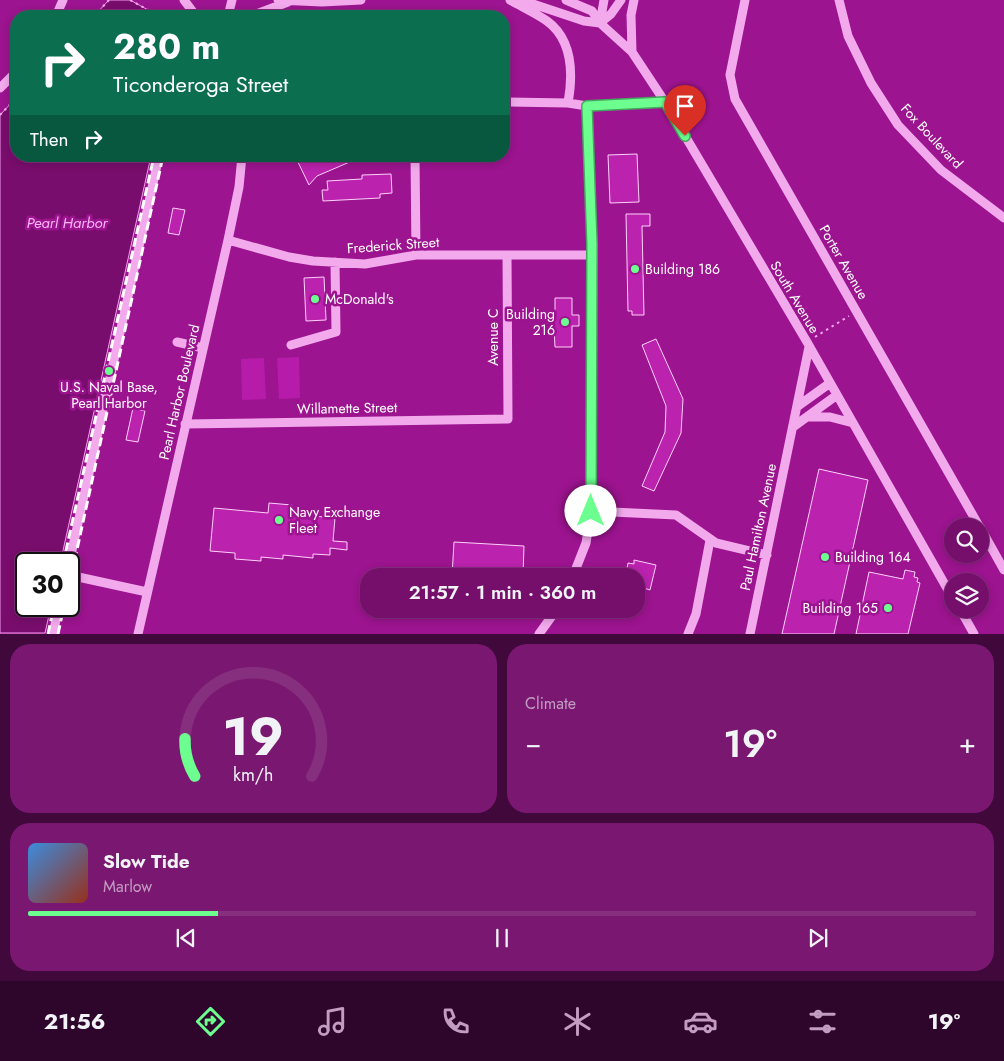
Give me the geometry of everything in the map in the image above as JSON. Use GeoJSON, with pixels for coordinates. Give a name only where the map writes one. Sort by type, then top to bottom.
{"type":"FeatureCollection","features":[{"type":"Feature","properties":{"kind":"street"},"geometry":{"type":"LineString","coordinates":[[278,0],[288,2],[361,0]]}},
{"type":"Feature","properties":{"kind":"street"},"geometry":{"type":"LineString","coordinates":[[510,0],[548,21],[562,38],[572,70],[568,103]]}},
{"type":"Feature","properties":{"kind":"street"},"geometry":{"type":"LineString","coordinates":[[521,0],[584,21],[600,23],[611,14],[621,0]]}},
{"type":"Feature","properties":{"kind":"street","name":"South Avenue"},"geometry":{"type":"LineString","coordinates":[[566,0],[592,11],[600,23],[632,52],[665,102],[808,344],[944,582]]}},
{"type":"Feature","properties":{"kind":"street"},"geometry":{"type":"LineString","coordinates":[[600,23],[604,0]]}},
{"type":"Feature","properties":{"kind":"street"},"geometry":{"type":"LineString","coordinates":[[632,52],[631,15],[634,0]]}},
{"type":"Feature","properties":{"kind":"street","name":"Porter Avenue"},"geometry":{"type":"LineString","coordinates":[[745,0],[730,75],[732,93],[975,518]]}},
{"type":"Feature","properties":{"kind":"street","name":"Fox Boulevard"},"geometry":{"type":"LineString","coordinates":[[839,0],[848,36],[871,83],[898,124],[941,170],[1004,218]]}},
{"type":"Feature","properties":{"kind":"street"},"geometry":{"type":"LineString","coordinates":[[267,10],[288,2]]}},
{"type":"Feature","properties":{"kind":"street"},"geometry":{"type":"LineString","coordinates":[[0,88],[10,78]]}},
{"type":"Feature","properties":{"kind":"street"},"geometry":{"type":"LineString","coordinates":[[510,102],[568,103],[587,106],[665,102]]}},
{"type":"Feature","properties":{"kind":"street"},"geometry":{"type":"LineString","coordinates":[[576,568],[586,543],[591,511],[592,255],[587,106]]}},
{"type":"Feature","properties":{"kind":"street"},"geometry":{"type":"LineString","coordinates":[[71,552],[158,162]]}},
{"type":"Feature","properties":{"kind":"street","name":"Pearl Harbor Boulevard"},"geometry":{"type":"LineString","coordinates":[[138,634],[228,240],[239,187],[241,162]]}},
{"type":"Feature","properties":{"kind":"street"},"geometry":{"type":"LineString","coordinates":[[414,162],[416,255]]}},
{"type":"Feature","properties":{"kind":"street","name":"Frederick Street"},"geometry":{"type":"LineString","coordinates":[[228,240],[289,257],[365,264],[416,255],[592,255]]}},
{"type":"Feature","properties":{"kind":"street","name":"Avenue C"},"geometry":{"type":"LineString","coordinates":[[507,255],[508,419]]}},
{"type":"Feature","properties":{"kind":"street"},"geometry":{"type":"LineString","coordinates":[[291,345],[336,332],[335,262]]}},
{"type":"Feature","properties":{"kind":"street"},"geometry":{"type":"LineString","coordinates":[[177,342],[203,348]]}},
{"type":"Feature","properties":{"kind":"street","name":"Paul Hamilton Avenue"},"geometry":{"type":"LineString","coordinates":[[750,634],[794,427],[808,344]]}},
{"type":"Feature","properties":{"kind":"street"},"geometry":{"type":"LineString","coordinates":[[798,406],[830,383]]}},
{"type":"Feature","properties":{"kind":"street"},"geometry":{"type":"LineString","coordinates":[[794,427],[836,395]]}},
{"type":"Feature","properties":{"kind":"street"},"geometry":{"type":"LineString","coordinates":[[807,417],[830,416],[853,423]]}},
{"type":"Feature","properties":{"kind":"street","name":"Willamette Street"},"geometry":{"type":"LineString","coordinates":[[185,424],[508,419]]}},
{"type":"Feature","properties":{"kind":"street"},"geometry":{"type":"LineString","coordinates":[[591,511],[676,515],[710,540],[766,554]]}},
{"type":"Feature","properties":{"kind":"street"},"geometry":{"type":"LineString","coordinates":[[688,634],[696,614],[710,540]]}},
{"type":"Feature","properties":{"kind":"street","name":"Porter Avenue"},"geometry":{"type":"LineString","coordinates":[[989,543],[1004,570]]}},
{"type":"Feature","properties":{"kind":"street"},"geometry":{"type":"LineString","coordinates":[[80,577],[147,592]]}},
{"type":"Feature","properties":{"kind":"street"},"geometry":{"type":"LineString","coordinates":[[53,634],[57,617]]}},
{"type":"Feature","properties":{"kind":"street"},"geometry":{"type":"LineString","coordinates":[[539,634],[551,618]]}},
{"type":"Feature","properties":{"kind":"street"},"geometry":{"type":"LineString","coordinates":[[965,618],[974,634]]}},
{"type":"Feature","properties":{"kind":"path"},"geometry":{"type":"LineString","coordinates":[[100,10],[110,0]]}},
{"type":"Feature","properties":{"kind":"path"},"geometry":{"type":"LineString","coordinates":[[130,0],[149,10]]}},
{"type":"Feature","properties":{"kind":"path"},"geometry":{"type":"LineString","coordinates":[[0,115],[10,104]]}},
{"type":"Feature","properties":{"kind":"path"},"geometry":{"type":"LineString","coordinates":[[808,344],[856,311]]}},
{"type":"Feature","properties":{"kind":"shaded area"},"geometry":{"type":"Polygon","coordinates":[[[299,357],[300,398],[279,399],[277,358],[299,357]]]}},
{"type":"Feature","properties":{"kind":"shaded area"},"geometry":{"type":"Polygon","coordinates":[[[264,358],[266,399],[242,400],[241,359],[264,358]]]}},
{"type":"Feature","properties":{"kind":"water"},"geometry":{"type":"Polygon","coordinates":[[[109,0],[130,0],[148,10],[100,10],[109,0]]]}},
{"type":"Feature","properties":{"kind":"water","name":"Pearl Harbor"},"geometry":{"type":"Polygon","coordinates":[[[10,104],[10,162],[150,162],[63,552],[15,552],[15,617],[49,617],[45,633],[0,633],[0,115],[10,104]]]}},
{"type":"Feature","properties":{"kind":"building"},"geometry":{"type":"Polygon","coordinates":[[[637,154],[639,202],[610,203],[608,155],[637,154]]]}},
{"type":"Feature","properties":{"kind":"building"},"geometry":{"type":"Polygon","coordinates":[[[298,162],[350,162],[317,176],[309,185],[298,162]]]}},
{"type":"Feature","properties":{"kind":"building"},"geometry":{"type":"Polygon","coordinates":[[[391,174],[392,193],[380,194],[380,198],[323,201],[322,190],[328,190],[327,181],[362,179],[362,175],[391,174]]]}},
{"type":"Feature","properties":{"kind":"building"},"geometry":{"type":"Polygon","coordinates":[[[173,208],[185,210],[179,235],[168,233],[173,208]]]}},
{"type":"Feature","properties":{"kind":"building","name":"Building 186"},"geometry":{"type":"Polygon","coordinates":[[[626,214],[650,214],[650,226],[642,226],[644,315],[632,315],[632,311],[628,311],[626,214]]]}},
{"type":"Feature","properties":{"kind":"building","name":"McDonald's"},"geometry":{"type":"Polygon","coordinates":[[[324,277],[326,320],[306,321],[304,278],[324,277]]]}},
{"type":"Feature","properties":{"kind":"building","name":"Building 216"},"geometry":{"type":"Polygon","coordinates":[[[555,298],[572,298],[572,315],[579,315],[579,326],[572,326],[572,347],[555,347],[554,329],[550,329],[550,317],[555,317],[555,298]]]}},
{"type":"Feature","properties":{"kind":"building"},"geometry":{"type":"Polygon","coordinates":[[[656,339],[683,399],[681,433],[654,491],[642,486],[665,432],[666,406],[642,345],[656,339]]]}},
{"type":"Feature","properties":{"kind":"building"},"geometry":{"type":"Polygon","coordinates":[[[133,408],[145,411],[138,442],[126,440],[133,408]]]}},
{"type":"Feature","properties":{"kind":"building","name":"Building 164"},"geometry":{"type":"Polygon","coordinates":[[[819,469],[868,480],[834,634],[782,634],[819,469]]]}},
{"type":"Feature","properties":{"kind":"building"},"geometry":{"type":"Polygon","coordinates":[[[269,503],[292,505],[292,514],[335,518],[333,541],[347,542],[347,550],[330,548],[330,555],[313,554],[313,558],[283,555],[283,559],[261,557],[261,561],[235,559],[235,553],[210,551],[214,508],[268,513],[269,503]]]}},
{"type":"Feature","properties":{"kind":"building"},"geometry":{"type":"Polygon","coordinates":[[[454,542],[524,546],[523,568],[452,568],[454,542]]]}},
{"type":"Feature","properties":{"kind":"building"},"geometry":{"type":"Polygon","coordinates":[[[634,560],[656,565],[650,590],[645,588],[645,568],[627,568],[628,563],[634,564],[634,560]]]}},
{"type":"Feature","properties":{"kind":"building","name":"Building 165"},"geometry":{"type":"Polygon","coordinates":[[[905,570],[915,572],[914,577],[918,578],[917,582],[920,583],[908,634],[856,634],[869,572],[903,579],[905,570]]]}},
{"type":"Feature","properties":{"kind":"railway"},"geometry":{"type":"LineString","coordinates":[[66,552],[153,162]]}},
{"type":"Feature","properties":{"kind":"railway"},"geometry":{"type":"LineString","coordinates":[[76,552],[162,162]]}},
{"type":"Feature","properties":{"kind":"railway"},"geometry":{"type":"LineString","coordinates":[[48,634],[52,617]]}},
{"type":"Feature","properties":{"kind":"railway"},"geometry":{"type":"LineString","coordinates":[[58,634],[62,617]]}},
{"type":"Feature","properties":{"kind":"place","name":"Building 186"},"geometry":{"type":"Point","coordinates":[635,269]}},
{"type":"Feature","properties":{"kind":"place","name":"McDonald's"},"geometry":{"type":"Point","coordinates":[315,299]}},
{"type":"Feature","properties":{"kind":"place","name":"Building 216"},"geometry":{"type":"Point","coordinates":[565,322]}},
{"type":"Feature","properties":{"kind":"place","name":"U.S. Naval Base, Pearl Harbor"},"geometry":{"type":"Point","coordinates":[109,371]}},
{"type":"Feature","properties":{"kind":"place","name":"Navy Exchange Fleet"},"geometry":{"type":"Point","coordinates":[279,520]}},
{"type":"Feature","properties":{"kind":"place","name":"Building 164"},"geometry":{"type":"Point","coordinates":[825,557]}},
{"type":"Feature","properties":{"kind":"place","name":"Building 165"},"geometry":{"type":"Point","coordinates":[888,608]}},
{"type":"Feature","properties":{"kind":"route"},"geometry":{"type":"LineString","coordinates":[[591,511],[592,244],[587,106],[665,102],[685,136]]}}]}
